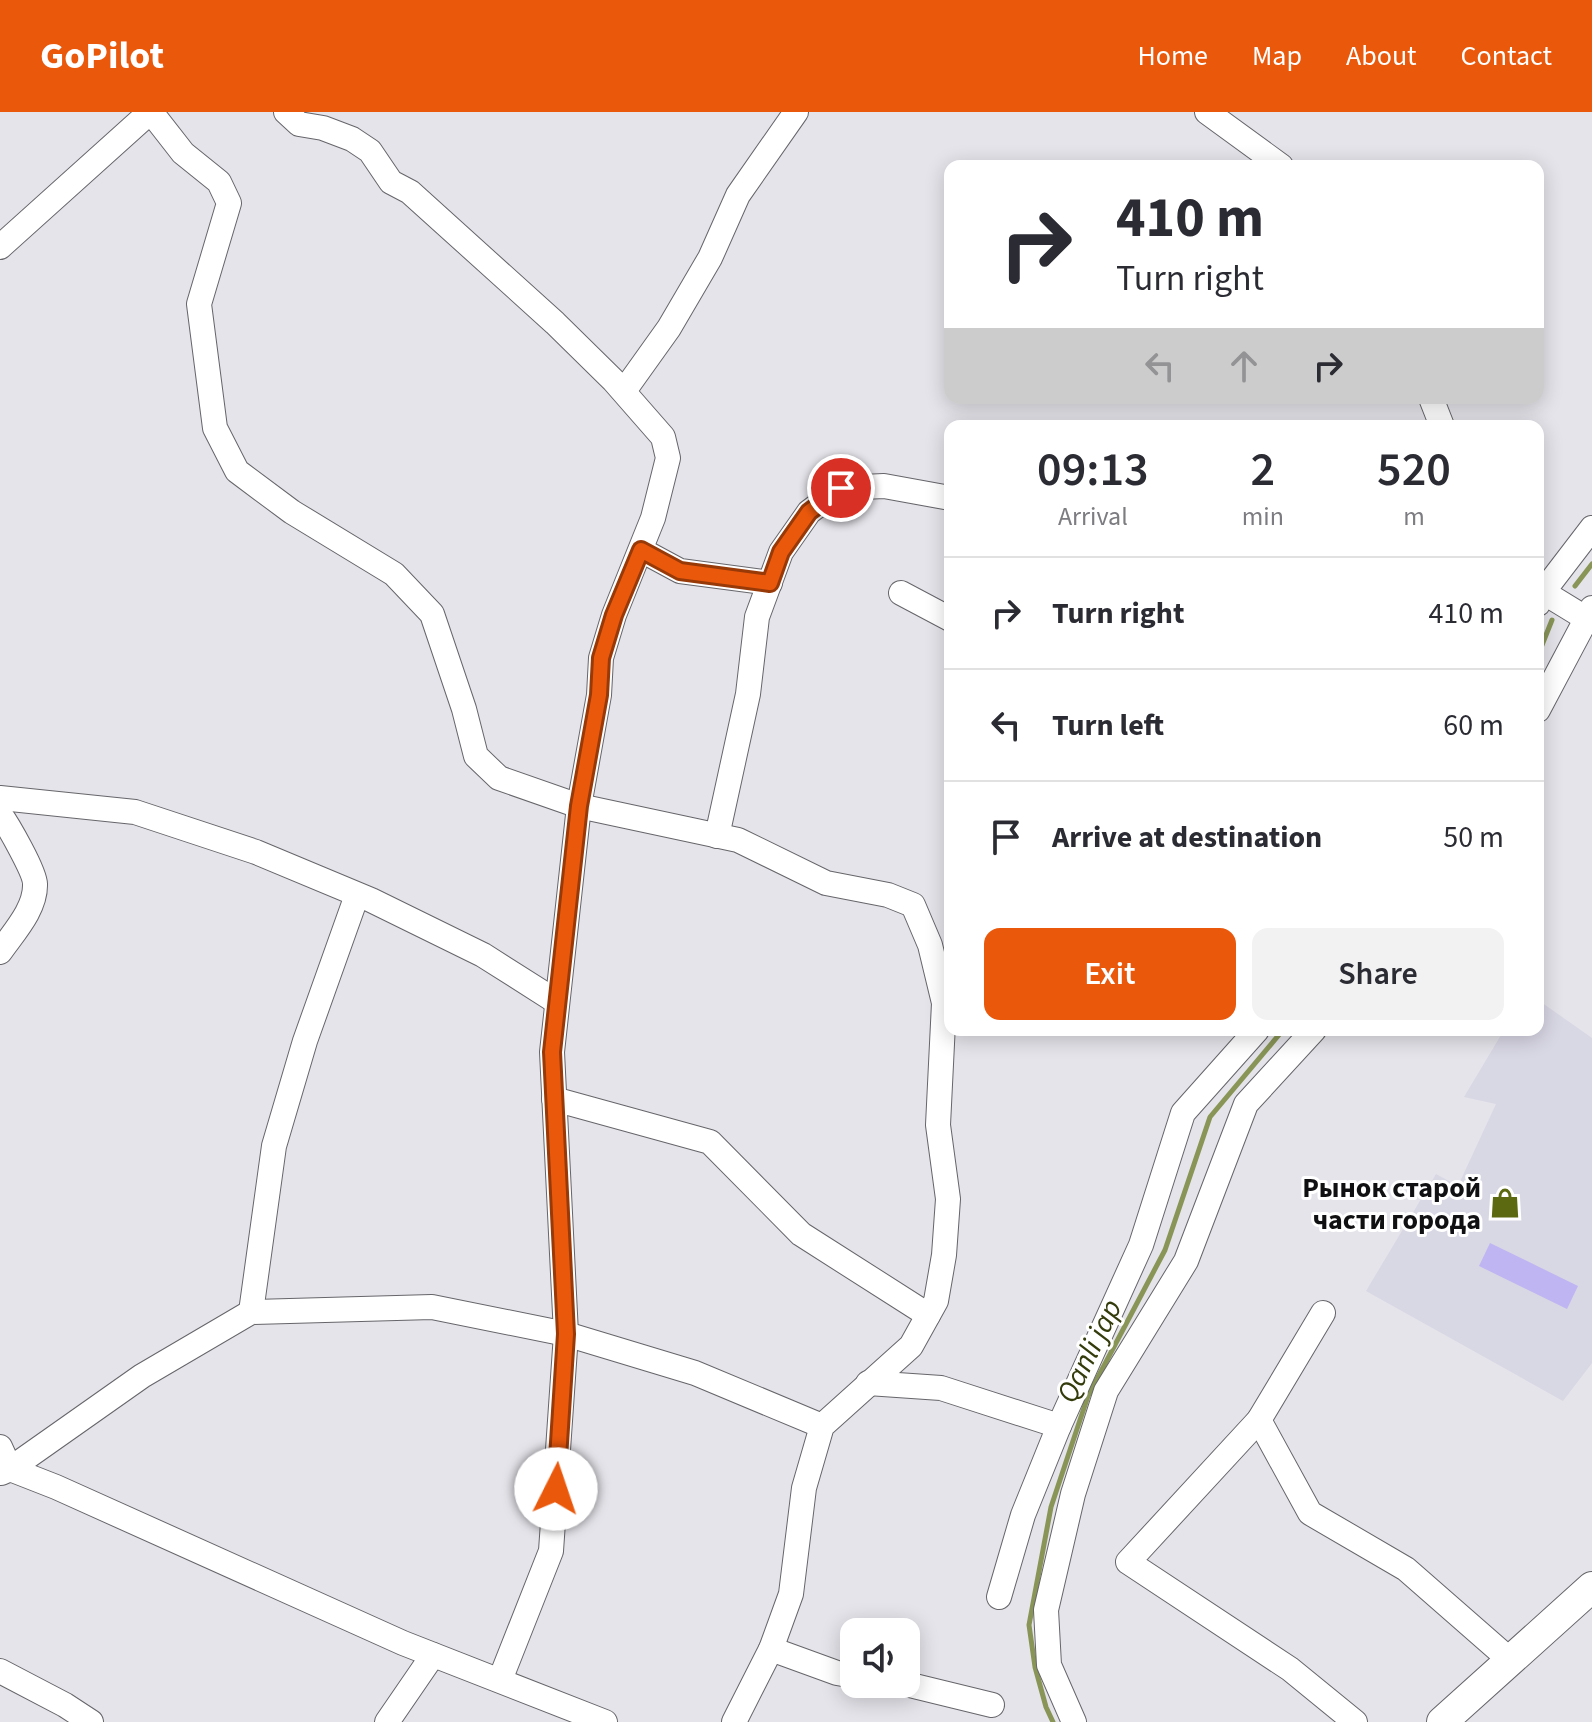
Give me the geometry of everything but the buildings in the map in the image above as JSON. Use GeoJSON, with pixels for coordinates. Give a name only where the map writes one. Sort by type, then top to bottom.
{"type":"FeatureCollection","features":[{"type":"Feature","properties":{"kind":"main road"},"geometry":{"type":"LineString","coordinates":[[1442,1722],[1592,1587]]}},
{"type":"Feature","properties":{"kind":"street"},"geometry":{"type":"LineString","coordinates":[[0,265],[6,242],[150,112],[183,153],[219,182],[229,203],[199,304],[215,428],[237,471],[292,512],[394,574],[432,614],[464,709],[476,756],[499,778],[579,806],[738,840],[826,883],[888,895],[913,905],[930,945],[944,1003],[938,1125],[948,1199],[944,1255],[936,1301],[911,1346],[822,1426],[804,1488],[791,1594],[771,1649],[734,1722]]}},
{"type":"Feature","properties":{"kind":"street"},"geometry":{"type":"LineString","coordinates":[[286,112],[299,124],[323,128],[352,139],[370,151],[391,182],[410,192],[555,323],[624,391],[663,437],[668,458],[662,489],[601,658],[599,695],[579,806],[552,1052],[566,1334],[551,1551],[500,1680]]}},
{"type":"Feature","properties":{"kind":"street"},"geometry":{"type":"LineString","coordinates":[[624,391],[669,328],[710,258],[738,195],[796,112]]}},
{"type":"Feature","properties":{"kind":"street"},"geometry":{"type":"LineString","coordinates":[[1207,112],[1273,160]]}},
{"type":"Feature","properties":{"kind":"street"},"geometry":{"type":"LineString","coordinates":[[717,836],[748,694],[757,617],[781,552],[809,512],[841,488],[884,486],[944,497]]}},
{"type":"Feature","properties":{"kind":"street"},"geometry":{"type":"LineString","coordinates":[[1544,590],[1592,528]]}},
{"type":"Feature","properties":{"kind":"street"},"geometry":{"type":"LineString","coordinates":[[641,550],[680,571],[770,583]]}},
{"type":"Feature","properties":{"kind":"street"},"geometry":{"type":"LineString","coordinates":[[901,593],[944,616]]}},
{"type":"Feature","properties":{"kind":"street"},"geometry":{"type":"LineString","coordinates":[[1544,597],[1590,616],[1544,699]]}},
{"type":"Feature","properties":{"kind":"street"},"geometry":{"type":"LineString","coordinates":[[0,798],[135,812],[256,852],[357,895],[483,955],[557,1002]]}},
{"type":"Feature","properties":{"kind":"street"},"geometry":{"type":"LineString","coordinates":[[0,814],[21,850],[35,883],[27,913],[0,952]]}},
{"type":"Feature","properties":{"kind":"street"},"geometry":{"type":"LineString","coordinates":[[251,1312],[274,1146],[305,1041],[357,895]]}},
{"type":"Feature","properties":{"kind":"street"},"geometry":{"type":"LineString","coordinates":[[999,1597],[1023,1515],[1059,1426],[1141,1245],[1183,1113],[1252,1036]]}},
{"type":"Feature","properties":{"kind":"street"},"geometry":{"type":"LineString","coordinates":[[1074,1722],[1049,1665],[1046,1610],[1073,1494],[1106,1391],[1186,1261],[1246,1104],[1308,1036]]}},
{"type":"Feature","properties":{"kind":"street"},"geometry":{"type":"LineString","coordinates":[[554,1099],[710,1142],[801,1234],[928,1315]]}},
{"type":"Feature","properties":{"kind":"street"},"geometry":{"type":"LineString","coordinates":[[3,1463],[251,1312],[432,1307],[566,1334],[695,1373],[822,1426]]}},
{"type":"Feature","properties":{"kind":"street"},"geometry":{"type":"LineString","coordinates":[[1323,1313],[1259,1420],[1128,1562],[1290,1669],[1355,1722]]}},
{"type":"Feature","properties":{"kind":"street"},"geometry":{"type":"LineString","coordinates":[[868,1383],[941,1388],[1059,1426]]}},
{"type":"Feature","properties":{"kind":"street"},"geometry":{"type":"LineString","coordinates":[[1259,1420],[1310,1513],[1406,1569],[1510,1660]]}},
{"type":"Feature","properties":{"kind":"street"},"geometry":{"type":"LineString","coordinates":[[3,1463],[433,1655],[605,1722]]}},
{"type":"Feature","properties":{"kind":"street"},"geometry":{"type":"LineString","coordinates":[[771,1649],[840,1674]]}},
{"type":"Feature","properties":{"kind":"street"},"geometry":{"type":"LineString","coordinates":[[387,1722],[433,1655]]}},
{"type":"Feature","properties":{"kind":"street"},"geometry":{"type":"LineString","coordinates":[[0,1671],[91,1722]]}},
{"type":"Feature","properties":{"kind":"street"},"geometry":{"type":"LineString","coordinates":[[920,1687],[992,1705]]}},
{"type":"Feature","properties":{"kind":"shaded area","name":"Рынок старой части города"},"geometry":{"type":"Polygon","coordinates":[[[1544,1004],[1592,1038],[1592,1363],[1563,1401],[1366,1291],[1436,1174],[1458,1186],[1496,1104],[1464,1097],[1500,1036],[1544,1036],[1544,1004]]]}},
{"type":"Feature","properties":{"kind":"waterway"},"geometry":{"type":"LineString","coordinates":[[1575,586],[1592,564]]}},
{"type":"Feature","properties":{"kind":"waterway","name":"Qanli jap"},"geometry":{"type":"LineString","coordinates":[[1544,640],[1552,620]]}},
{"type":"Feature","properties":{"kind":"waterway","name":"Qanli jap"},"geometry":{"type":"LineString","coordinates":[[1053,1722],[1035,1667],[1029,1625],[1051,1507],[1088,1396],[1165,1250],[1210,1117],[1278,1036]]}},
{"type":"Feature","properties":{"kind":"place","name":"Рынок старой части города"},"geometry":{"type":"Point","coordinates":[1505,1203]}},
{"type":"Feature","properties":{"kind":"route"},"geometry":{"type":"LineString","coordinates":[[556,1489],[566,1334],[552,1052],[579,806],[599,695],[601,658],[614,615],[641,550],[680,571],[770,583],[781,552],[809,512],[841,488]]}}]}
